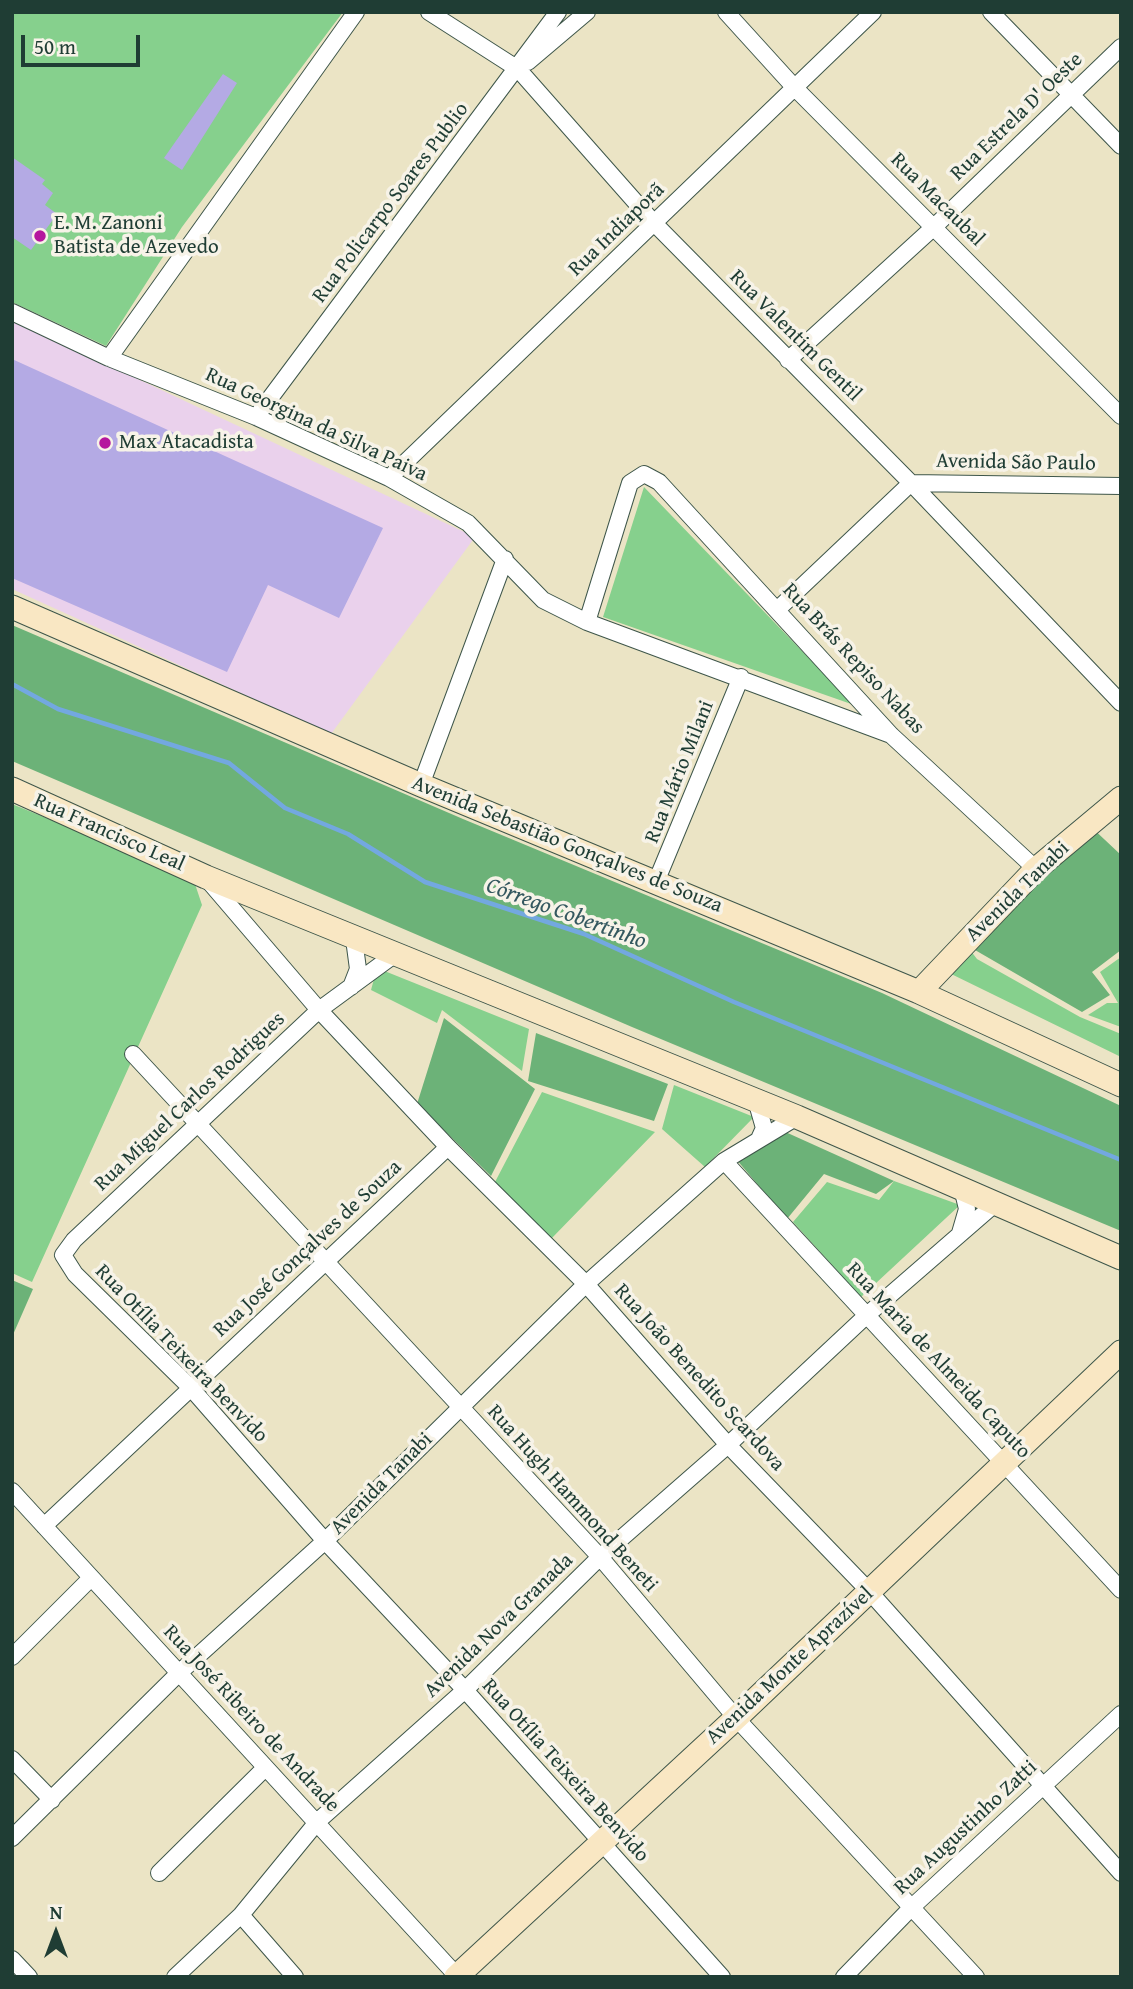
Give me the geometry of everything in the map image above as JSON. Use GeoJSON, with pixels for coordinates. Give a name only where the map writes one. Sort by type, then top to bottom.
{"type":"FeatureCollection","features":[{"type":"Feature","properties":{"kind":"main road","name":"Avenida Sebastião Gonçalves de Souza"},"geometry":{"type":"LineString","coordinates":[[12,607],[421,785],[919,992],[1120,1083]]}},
{"type":"Feature","properties":{"kind":"main road","name":"Rua Francisco Leal"},"geometry":{"type":"LineString","coordinates":[[12,789],[206,877]]}},
{"type":"Feature","properties":{"kind":"main road","name":"Avenida Tanabi"},"geometry":{"type":"LineString","coordinates":[[919,992],[1036,869],[1121,798]]}},
{"type":"Feature","properties":{"kind":"main road"},"geometry":{"type":"LineString","coordinates":[[206,877],[797,1117],[1121,1258]]}},
{"type":"Feature","properties":{"kind":"main road","name":"Avenida Monte Aprazível"},"geometry":{"type":"LineString","coordinates":[[457,1976],[736,1718],[1121,1352]]}},
{"type":"Feature","properties":{"kind":"street"},"geometry":{"type":"LineString","coordinates":[[109,358],[356,12]]}},
{"type":"Feature","properties":{"kind":"street","name":"Rua Valentim Gentil"},"geometry":{"type":"LineString","coordinates":[[429,12],[518,69],[654,223],[911,483],[1121,704]]}},
{"type":"Feature","properties":{"kind":"street","name":"Rua Policarpo Soares Publio"},"geometry":{"type":"LineString","coordinates":[[256,417],[558,12]]}},
{"type":"Feature","properties":{"kind":"street"},"geometry":{"type":"LineString","coordinates":[[518,69],[544,51],[587,12]]}},
{"type":"Feature","properties":{"kind":"street","name":"Rua Macaubal"},"geometry":{"type":"LineString","coordinates":[[726,12],[795,88],[1121,416]]}},
{"type":"Feature","properties":{"kind":"street","name":"Rua Indiaporã"},"geometry":{"type":"LineString","coordinates":[[389,478],[873,12]]}},
{"type":"Feature","properties":{"kind":"street"},"geometry":{"type":"LineString","coordinates":[[991,12],[1121,146]]}},
{"type":"Feature","properties":{"kind":"street","name":"Rua Estrela D' Oeste"},"geometry":{"type":"LineString","coordinates":[[788,360],[935,226],[1069,94],[1121,47]]}},
{"type":"Feature","properties":{"kind":"street","name":"Rua Georgina da Silva Paiva"},"geometry":{"type":"LineString","coordinates":[[12,312],[109,358],[256,417],[389,478],[468,523],[543,600],[587,622],[741,677],[891,735]]}},
{"type":"Feature","properties":{"kind":"street","name":"Rua Brás Repiso Nabas"},"geometry":{"type":"LineString","coordinates":[[587,622],[630,483],[644,474],[659,482],[891,735],[1036,869]]}},
{"type":"Feature","properties":{"kind":"street"},"geometry":{"type":"LineString","coordinates":[[778,609],[911,483]]}},
{"type":"Feature","properties":{"kind":"street","name":"Avenida São Paulo"},"geometry":{"type":"LineString","coordinates":[[911,483],[1121,486]]}},
{"type":"Feature","properties":{"kind":"street"},"geometry":{"type":"LineString","coordinates":[[421,785],[505,559]]}},
{"type":"Feature","properties":{"kind":"street","name":"Rua Mário Milani"},"geometry":{"type":"LineString","coordinates":[[656,882],[741,677]]}},
{"type":"Feature","properties":{"kind":"street","name":"Rua João Benedito Scardova"},"geometry":{"type":"LineString","coordinates":[[206,877],[319,1010],[448,1147],[586,1284],[728,1445],[869,1591],[1121,1873]]}},
{"type":"Feature","properties":{"kind":"street"},"geometry":{"type":"LineString","coordinates":[[240,918],[248,895]]}},
{"type":"Feature","properties":{"kind":"street"},"geometry":{"type":"LineString","coordinates":[[351,986],[358,969],[354,939]]}},
{"type":"Feature","properties":{"kind":"street","name":"Rua Miguel Carlos Rodrigues"},"geometry":{"type":"LineString","coordinates":[[63,1255],[74,1240],[319,1010],[394,955]]}},
{"type":"Feature","properties":{"kind":"street","name":"Rua Hugh Hammond Beneti"},"geometry":{"type":"LineString","coordinates":[[134,1054],[600,1557],[736,1718],[976,1977]]}},
{"type":"Feature","properties":{"kind":"street"},"geometry":{"type":"LineString","coordinates":[[756,1100],[764,1128],[759,1139]]}},
{"type":"Feature","properties":{"kind":"street","name":"Avenida Tanabi"},"geometry":{"type":"LineString","coordinates":[[12,1838],[180,1672],[325,1541],[586,1284],[724,1161],[797,1117]]}},
{"type":"Feature","properties":{"kind":"street","name":"Rua José Gonçalves de Souza"},"geometry":{"type":"LineString","coordinates":[[44,1526],[448,1147]]}},
{"type":"Feature","properties":{"kind":"street","name":"Rua Maria de Almeida Caputo"},"geometry":{"type":"LineString","coordinates":[[724,1161],[1121,1590]]}},
{"type":"Feature","properties":{"kind":"street"},"geometry":{"type":"LineString","coordinates":[[959,1235],[965,1223],[967,1209],[962,1188]]}},
{"type":"Feature","properties":{"kind":"street","name":"Avenida Nova Granada"},"geometry":{"type":"LineString","coordinates":[[176,1977],[241,1915],[318,1821],[465,1690],[600,1557],[728,1445],[867,1315],[996,1203]]}},
{"type":"Feature","properties":{"kind":"street","name":"Rua Otília Teixeira Benvido"},"geometry":{"type":"LineString","coordinates":[[63,1255],[75,1274],[191,1388],[325,1541],[465,1690],[722,1977]]}},
{"type":"Feature","properties":{"kind":"street","name":"Rua José Ribeiro de Andrade"},"geometry":{"type":"LineString","coordinates":[[13,1494],[180,1672],[265,1768],[318,1821],[457,1976]]}},
{"type":"Feature","properties":{"kind":"street"},"geometry":{"type":"LineString","coordinates":[[12,1657],[91,1578]]}},
{"type":"Feature","properties":{"kind":"street","name":"Rua Augustinho Zatti"},"geometry":{"type":"LineString","coordinates":[[844,1977],[912,1907],[1121,1714]]}},
{"type":"Feature","properties":{"kind":"street"},"geometry":{"type":"LineString","coordinates":[[12,1759],[52,1800]]}},
{"type":"Feature","properties":{"kind":"street"},"geometry":{"type":"LineString","coordinates":[[159,1873],[265,1768]]}},
{"type":"Feature","properties":{"kind":"street"},"geometry":{"type":"LineString","coordinates":[[241,1915],[295,1977]]}},
{"type":"Feature","properties":{"kind":"street"},"geometry":{"type":"LineString","coordinates":[[12,1959],[29,1977]]}},
{"type":"Feature","properties":{"kind":"shaded area","name":"Max Atacadista"},"geometry":{"type":"Polygon","coordinates":[[[12,320],[475,537],[331,734],[12,589],[12,320]]]}},
{"type":"Feature","properties":{"kind":"green space"},"geometry":{"type":"Polygon","coordinates":[[[12,12],[343,12],[182,227],[106,346],[12,302],[12,12]]]}},
{"type":"Feature","properties":{"kind":"green space"},"geometry":{"type":"Polygon","coordinates":[[[644,487],[854,705],[603,617],[644,487]]]}},
{"type":"Feature","properties":{"kind":"green space"},"geometry":{"type":"Polygon","coordinates":[[[12,625],[463,819],[882,993],[1121,1106],[1121,1231],[632,1027],[12,761],[12,625]]]}},
{"type":"Feature","properties":{"kind":"green space"},"geometry":{"type":"Polygon","coordinates":[[[12,804],[193,878],[202,905],[32,1282],[12,1273],[12,804]]]}},
{"type":"Feature","properties":{"kind":"green space"},"geometry":{"type":"Polygon","coordinates":[[[1088,824],[1121,855],[1121,950],[1092,972],[1110,995],[1082,1012],[975,950],[976,942],[1088,824]]]}},
{"type":"Feature","properties":{"kind":"green space"},"geometry":{"type":"Polygon","coordinates":[[[967,946],[977,959],[1080,1017],[1121,1034],[1121,1057],[943,970],[967,946]]]}},
{"type":"Feature","properties":{"kind":"green space"},"geometry":{"type":"Polygon","coordinates":[[[1121,957],[1121,1027],[1088,1015],[1107,1003],[1118,1003],[1100,972],[1121,957]]]}},
{"type":"Feature","properties":{"kind":"green space"},"geometry":{"type":"Polygon","coordinates":[[[377,968],[529,1029],[522,1071],[442,1010],[437,1023],[371,990],[377,968]]]}},
{"type":"Feature","properties":{"kind":"green space"},"geometry":{"type":"Polygon","coordinates":[[[444,1018],[535,1089],[491,1176],[417,1104],[444,1018]]]}},
{"type":"Feature","properties":{"kind":"green space"},"geometry":{"type":"Polygon","coordinates":[[[536,1033],[668,1084],[654,1121],[528,1081],[536,1033]]]}},
{"type":"Feature","properties":{"kind":"green space"},"geometry":{"type":"Polygon","coordinates":[[[674,1085],[754,1117],[705,1167],[662,1129],[674,1085]]]}},
{"type":"Feature","properties":{"kind":"green space"},"geometry":{"type":"Polygon","coordinates":[[[542,1092],[655,1132],[551,1239],[495,1182],[542,1092]]]}},
{"type":"Feature","properties":{"kind":"green space"},"geometry":{"type":"Polygon","coordinates":[[[781,1130],[894,1181],[876,1194],[824,1174],[787,1219],[736,1159],[781,1130]]]}},
{"type":"Feature","properties":{"kind":"green space"},"geometry":{"type":"Polygon","coordinates":[[[894,1181],[960,1205],[861,1297],[793,1222],[827,1182],[879,1200],[894,1181]]]}},
{"type":"Feature","properties":{"kind":"green space"},"geometry":{"type":"Polygon","coordinates":[[[12,1280],[33,1289],[12,1337],[12,1280]]]}},
{"type":"Feature","properties":{"kind":"building"},"geometry":{"type":"Polygon","coordinates":[[[223,74],[237,83],[182,170],[164,158],[223,74]]]}},
{"type":"Feature","properties":{"kind":"building"},"geometry":{"type":"Polygon","coordinates":[[[12,157],[45,180],[42,184],[53,193],[45,205],[57,214],[31,250],[12,237],[12,157]]]}},
{"type":"Feature","properties":{"kind":"building","name":"Max Atacadista"},"geometry":{"type":"Polygon","coordinates":[[[12,359],[383,528],[339,618],[268,585],[227,672],[12,578],[12,359]]]}},
{"type":"Feature","properties":{"kind":"waterway","name":"Córrego Cobertinho"},"geometry":{"type":"LineString","coordinates":[[12,684],[58,709],[229,763],[285,808],[348,834],[425,882],[584,934],[734,1002],[1121,1160]]}},
{"type":"Feature","properties":{"kind":"place","name":"E. M. Zanoni Batista de Azevedo"},"geometry":{"type":"Point","coordinates":[40,236]}},
{"type":"Feature","properties":{"kind":"place","name":"Max Atacadista"},"geometry":{"type":"Point","coordinates":[105,443]}}]}
